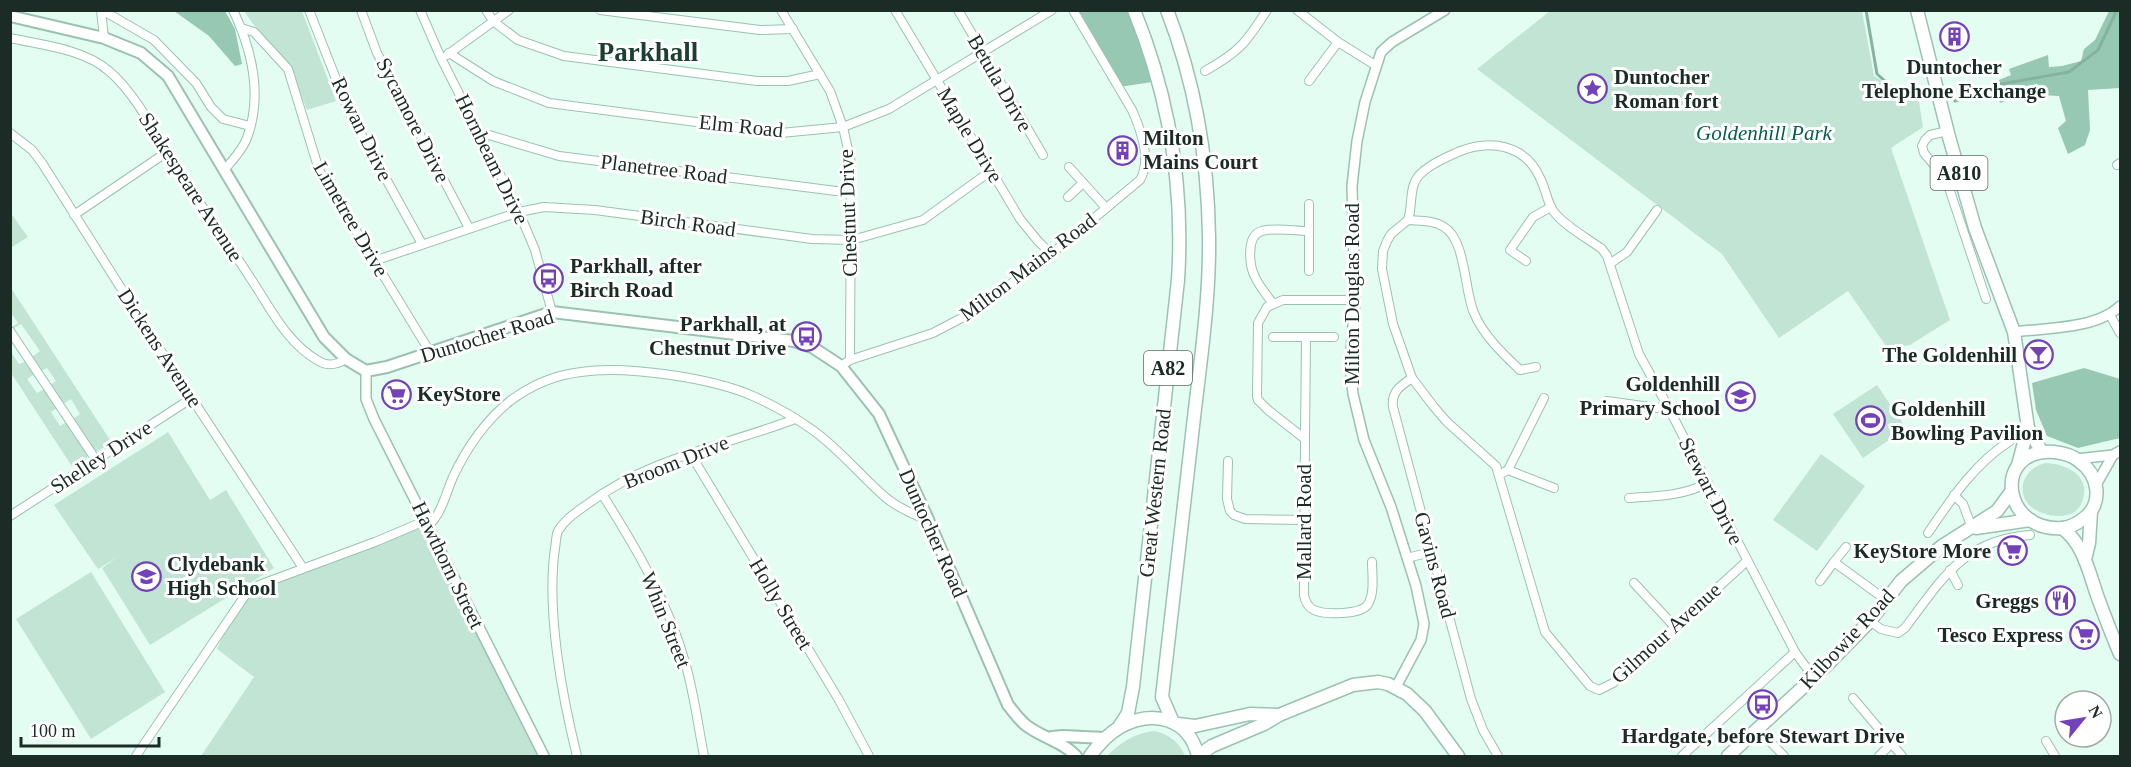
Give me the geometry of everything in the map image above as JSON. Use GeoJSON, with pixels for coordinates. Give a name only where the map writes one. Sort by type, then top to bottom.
{"type":"FeatureCollection","features":[{"type":"Feature","properties":{"kind":"main road","name":"Great Western Road"},"geometry":{"type":"LineString","coordinates":[[1119,727],[1128,714],[1134,687],[1178,280],[1179,246],[1177,189],[1166,114],[1159,81],[1134,10]]}},
{"type":"Feature","properties":{"kind":"main road","name":"Great Western Road"},"geometry":{"type":"LineString","coordinates":[[1167,10],[1188,77],[1199,123],[1207,182],[1209,238],[1203,334],[1162,697],[1175,722]]}},
{"type":"Feature","properties":{"kind":"main road","name":"A810"},"geometry":{"type":"LineString","coordinates":[[1917,10],[1975,228],[2014,332],[2028,428],[2042,452]]}},
{"type":"Feature","properties":{"kind":"main road"},"geometry":{"type":"LineString","coordinates":[[10,16],[104,38],[141,53],[168,76],[324,337],[346,359],[366,371]]}},
{"type":"Feature","properties":{"kind":"main road","name":"Duntocher Road"},"geometry":{"type":"LineString","coordinates":[[366,371],[387,367],[552,312],[794,341],[812,346],[845,363],[879,414],[928,520],[1008,705],[1028,726],[1052,737],[1076,756]]}},
{"type":"Feature","properties":{"kind":"main road","name":"A810"},"geometry":{"type":"LineString","coordinates":[[2011,492],[2013,476],[2028,428]]}},
{"type":"Feature","properties":{"kind":"main road"},"geometry":{"type":"LineString","coordinates":[[2018,465],[2030,455],[2042,452],[2062,453],[2076,459],[2089,471],[2096,485],[2097,497],[2091,512],[2089,543],[2085,560]]}},
{"type":"Feature","properties":{"kind":"main road"},"geometry":{"type":"LineString","coordinates":[[2011,492],[2017,508],[2030,520],[2042,525],[2062,528],[2081,521],[2091,512]]}},
{"type":"Feature","properties":{"kind":"main road","name":"Kilbowie Road"},"geometry":{"type":"LineString","coordinates":[[1728,756],[1814,678],[1870,621],[1900,581],[1942,546],[1997,511],[2011,492]]}},
{"type":"Feature","properties":{"kind":"main road","name":"Kilbowie Road"},"geometry":{"type":"LineString","coordinates":[[1972,528],[2030,520]]}},
{"type":"Feature","properties":{"kind":"main road"},"geometry":{"type":"LineString","coordinates":[[2062,528],[2072,538],[2085,560],[2105,619],[2121,654]]}},
{"type":"Feature","properties":{"kind":"main road"},"geometry":{"type":"LineString","coordinates":[[1198,756],[1279,715],[1362,683],[1378,682],[1396,687],[1407,694],[1425,711],[1458,756]]}},
{"type":"Feature","properties":{"kind":"main road"},"geometry":{"type":"LineString","coordinates":[[1175,722],[1195,726],[1250,714],[1279,715]]}},
{"type":"Feature","properties":{"kind":"main road","name":"A82"},"geometry":{"type":"LineString","coordinates":[[1090,756],[1105,738],[1119,727],[1134,721],[1149,719],[1175,722],[1192,739],[1198,756]]}},
{"type":"Feature","properties":{"kind":"main road","name":"Duntocher Road"},"geometry":{"type":"LineString","coordinates":[[1052,737],[1105,738]]}},
{"type":"Feature","properties":{"kind":"street"},"geometry":{"type":"LineString","coordinates":[[102,10],[104,38]]}},
{"type":"Feature","properties":{"kind":"street"},"geometry":{"type":"LineString","coordinates":[[102,10],[154,40],[196,83],[211,107],[223,119],[250,126]]}},
{"type":"Feature","properties":{"kind":"street"},"geometry":{"type":"LineString","coordinates":[[225,169],[246,140],[256,91],[253,65],[242,28],[233,10]]}},
{"type":"Feature","properties":{"kind":"street","name":"Rowan Drive"},"geometry":{"type":"LineString","coordinates":[[309,10],[350,112],[422,244]]}},
{"type":"Feature","properties":{"kind":"street","name":"Sycamore Drive"},"geometry":{"type":"LineString","coordinates":[[361,10],[377,52],[469,228]]}},
{"type":"Feature","properties":{"kind":"street","name":"Hornbeam Drive"},"geometry":{"type":"LineString","coordinates":[[420,10],[441,58],[519,212],[535,250],[552,312]]}},
{"type":"Feature","properties":{"kind":"street"},"geometry":{"type":"LineString","coordinates":[[486,10],[493,21],[518,40],[564,56],[757,81],[788,81],[820,74]]}},
{"type":"Feature","properties":{"kind":"street"},"geometry":{"type":"LineString","coordinates":[[441,58],[509,10]]}},
{"type":"Feature","properties":{"kind":"street"},"geometry":{"type":"LineString","coordinates":[[600,10],[760,30],[793,29]]}},
{"type":"Feature","properties":{"kind":"street","name":"Chestnut Drive"},"geometry":{"type":"LineString","coordinates":[[781,10],[830,91],[843,127],[851,163],[852,240],[845,363]]}},
{"type":"Feature","properties":{"kind":"street","name":"Maple Drive"},"geometry":{"type":"LineString","coordinates":[[895,10],[1020,219],[1051,254]]}},
{"type":"Feature","properties":{"kind":"street","name":"Betula Drive"},"geometry":{"type":"LineString","coordinates":[[958,10],[1043,155]]}},
{"type":"Feature","properties":{"kind":"street","name":"Elm Road"},"geometry":{"type":"LineString","coordinates":[[449,53],[493,81],[549,103],[781,133],[843,127],[889,109],[1052,10]]}},
{"type":"Feature","properties":{"kind":"street","name":"Milton Mains Road"},"geometry":{"type":"LineString","coordinates":[[845,363],[933,333],[973,312],[1051,254],[1143,176],[1143,141],[1139,126],[1132,110],[1073,10]]}},
{"type":"Feature","properties":{"kind":"street"},"geometry":{"type":"LineString","coordinates":[[1205,71],[1230,57],[1248,40],[1267,10]]}},
{"type":"Feature","properties":{"kind":"street"},"geometry":{"type":"LineString","coordinates":[[1300,12],[1338,42],[1375,65],[1381,52],[1392,42],[1445,10]]}},
{"type":"Feature","properties":{"kind":"street","name":"Limetree Drive"},"geometry":{"type":"LineString","coordinates":[[242,28],[254,32],[288,69],[319,170],[430,352]]}},
{"type":"Feature","properties":{"kind":"street","name":"Shakespeare Avenue"},"geometry":{"type":"LineString","coordinates":[[10,38],[86,57],[108,70],[127,89],[290,339],[317,360],[328,365],[338,364],[346,359]]}},
{"type":"Feature","properties":{"kind":"street"},"geometry":{"type":"LineString","coordinates":[[1309,81],[1338,42]]}},
{"type":"Feature","properties":{"kind":"street","name":"Milton Douglas Road"},"geometry":{"type":"LineString","coordinates":[[1375,65],[1357,141],[1352,186],[1354,300],[1350,365],[1354,402],[1364,440],[1407,558],[1420,600],[1424,624],[1421,640],[1396,687]]}},
{"type":"Feature","properties":{"kind":"street"},"geometry":{"type":"LineString","coordinates":[[1948,131],[1930,135],[1922,146],[1924,153],[1946,179],[1986,299]]}},
{"type":"Feature","properties":{"kind":"street","name":"Planetree Road"},"geometry":{"type":"LineString","coordinates":[[479,132],[559,156],[852,193]]}},
{"type":"Feature","properties":{"kind":"street","name":"Dickens Avenue"},"geometry":{"type":"LineString","coordinates":[[10,133],[32,150],[303,568]]}},
{"type":"Feature","properties":{"kind":"street","name":"Stewart Drive"},"geometry":{"type":"LineString","coordinates":[[1408,220],[1413,185],[1419,175],[1452,155],[1478,145],[1507,147],[1524,157],[1538,172],[1551,207],[1561,220],[1602,249],[1611,263],[1639,354],[1795,652],[1814,678]]}},
{"type":"Feature","properties":{"kind":"street"},"geometry":{"type":"LineString","coordinates":[[74,215],[167,152]]}},
{"type":"Feature","properties":{"kind":"street"},"geometry":{"type":"LineString","coordinates":[[1069,167],[1106,208]]}},
{"type":"Feature","properties":{"kind":"street","name":"Birch Road"},"geometry":{"type":"LineString","coordinates":[[374,261],[519,212],[544,207],[595,210],[812,239],[852,240],[922,220],[992,170]]}},
{"type":"Feature","properties":{"kind":"street"},"geometry":{"type":"LineString","coordinates":[[1068,197],[1083,183]]}},
{"type":"Feature","properties":{"kind":"street"},"geometry":{"type":"LineString","coordinates":[[1309,204],[1309,272]]}},
{"type":"Feature","properties":{"kind":"street"},"geometry":{"type":"LineString","coordinates":[[1526,261],[1510,250],[1533,217],[1551,207]]}},
{"type":"Feature","properties":{"kind":"street"},"geometry":{"type":"LineString","coordinates":[[1611,263],[1626,252],[1657,210]]}},
{"type":"Feature","properties":{"kind":"street"},"geometry":{"type":"LineString","coordinates":[[1408,220],[1433,222],[1446,227],[1454,236],[1460,251],[1469,300],[1479,322],[1503,354],[1520,370],[1536,367]]}},
{"type":"Feature","properties":{"kind":"street","name":"Gilmour Avenue"},"geometry":{"type":"LineString","coordinates":[[1408,220],[1387,241],[1383,251],[1382,268],[1393,324],[1412,378],[1448,422],[1493,462],[1502,484],[1545,632],[1590,686],[1599,690],[1609,687],[1747,561]]}},
{"type":"Feature","properties":{"kind":"street"},"geometry":{"type":"LineString","coordinates":[[1309,231],[1263,230],[1253,236],[1251,241],[1252,269],[1258,283],[1273,304],[1282,300],[1354,300]]}},
{"type":"Feature","properties":{"kind":"street","name":"Mallard Road"},"geometry":{"type":"LineString","coordinates":[[1273,304],[1267,308],[1258,324],[1257,396],[1268,410],[1305,439]]}},
{"type":"Feature","properties":{"kind":"street"},"geometry":{"type":"LineString","coordinates":[[2014,332],[2088,322],[2110,315],[2121,306]]}},
{"type":"Feature","properties":{"kind":"street"},"geometry":{"type":"LineString","coordinates":[[2110,315],[2121,333]]}},
{"type":"Feature","properties":{"kind":"street"},"geometry":{"type":"LineString","coordinates":[[10,331],[96,460]]}},
{"type":"Feature","properties":{"kind":"street"},"geometry":{"type":"LineString","coordinates":[[1273,337],[1334,337]]}},
{"type":"Feature","properties":{"kind":"street","name":"Mallard Road"},"geometry":{"type":"LineString","coordinates":[[1306,337],[1305,599],[1313,609],[1319,611],[1355,613],[1367,606],[1371,594],[1372,562]]}},
{"type":"Feature","properties":{"kind":"street","name":"Hawthorn Street"},"geometry":{"type":"LineString","coordinates":[[366,371],[366,399],[383,437],[544,756]]}},
{"type":"Feature","properties":{"kind":"street"},"geometry":{"type":"LineString","coordinates":[[136,756],[246,594],[259,585],[428,523],[438,513],[471,441],[509,402],[528,389],[551,379],[581,371],[647,372],[690,379],[753,396],[795,419],[837,449],[885,497],[908,512],[928,520]]}},
{"type":"Feature","properties":{"kind":"street","name":"Gavins Road"},"geometry":{"type":"LineString","coordinates":[[1412,378],[1395,392],[1392,402],[1471,699],[1482,730],[1498,756]]}},
{"type":"Feature","properties":{"kind":"street","name":"Shelley Drive"},"geometry":{"type":"LineString","coordinates":[[10,516],[192,398]]}},
{"type":"Feature","properties":{"kind":"street"},"geometry":{"type":"LineString","coordinates":[[1499,475],[1508,470],[1544,398]]}},
{"type":"Feature","properties":{"kind":"street"},"geometry":{"type":"LineString","coordinates":[[1607,401],[1657,408],[1667,405]]}},
{"type":"Feature","properties":{"kind":"street","name":"Broom Drive"},"geometry":{"type":"LineString","coordinates":[[577,756],[567,712],[558,644],[552,568],[557,532],[573,515],[633,475],[690,453],[795,419]]}},
{"type":"Feature","properties":{"kind":"street"},"geometry":{"type":"LineString","coordinates":[[1928,533],[1974,471],[1998,448],[2010,441]]}},
{"type":"Feature","properties":{"kind":"street","name":"Holly Street"},"geometry":{"type":"LineString","coordinates":[[690,453],[839,700],[869,756]]}},
{"type":"Feature","properties":{"kind":"street"},"geometry":{"type":"LineString","coordinates":[[2076,459],[2117,453]]}},
{"type":"Feature","properties":{"kind":"street"},"geometry":{"type":"LineString","coordinates":[[2096,485],[2117,453]]}},
{"type":"Feature","properties":{"kind":"street"},"geometry":{"type":"LineString","coordinates":[[1228,461],[1227,499],[1230,511],[1234,515],[1245,519],[1305,520]]}},
{"type":"Feature","properties":{"kind":"street"},"geometry":{"type":"LineString","coordinates":[[1508,470],[1554,489]]}},
{"type":"Feature","properties":{"kind":"street"},"geometry":{"type":"LineString","coordinates":[[1629,498],[1680,494],[1708,483]]}},
{"type":"Feature","properties":{"kind":"street","name":"Whin Street"},"geometry":{"type":"LineString","coordinates":[[602,494],[641,560],[667,613],[692,687],[704,756]]}},
{"type":"Feature","properties":{"kind":"street"},"geometry":{"type":"LineString","coordinates":[[1954,495],[1963,504],[1972,528]]}},
{"type":"Feature","properties":{"kind":"street"},"geometry":{"type":"LineString","coordinates":[[1870,621],[1881,628],[1898,633],[1905,628],[1950,570],[1974,551],[1988,543],[2013,536],[2030,535]]}},
{"type":"Feature","properties":{"kind":"street"},"geometry":{"type":"LineString","coordinates":[[1820,581],[1846,547]]}},
{"type":"Feature","properties":{"kind":"street"},"geometry":{"type":"LineString","coordinates":[[1407,558],[1431,552]]}},
{"type":"Feature","properties":{"kind":"street"},"geometry":{"type":"LineString","coordinates":[[1834,562],[1886,600]]}},
{"type":"Feature","properties":{"kind":"street"},"geometry":{"type":"LineString","coordinates":[[1950,570],[1958,585]]}},
{"type":"Feature","properties":{"kind":"street"},"geometry":{"type":"LineString","coordinates":[[1634,583],[1674,626]]}},
{"type":"Feature","properties":{"kind":"street"},"geometry":{"type":"LineString","coordinates":[[1682,756],[1795,652]]}},
{"type":"Feature","properties":{"kind":"street"},"geometry":{"type":"LineString","coordinates":[[1853,698],[1902,756]]}},
{"type":"Feature","properties":{"kind":"street"},"geometry":{"type":"LineString","coordinates":[[1758,729],[1784,756]]}},
{"type":"Feature","properties":{"kind":"street"},"geometry":{"type":"LineString","coordinates":[[2046,741],[2055,756]]}},
{"type":"Feature","properties":{"kind":"street"},"geometry":{"type":"LineString","coordinates":[[1880,756],[1891,744]]}},
{"type":"Feature","properties":{"kind":"green space"},"geometry":{"type":"Polygon","coordinates":[[[174,11],[225,11],[235,29],[242,64],[235,66],[209,36],[174,11]]]}},
{"type":"Feature","properties":{"kind":"green space"},"geometry":{"type":"Polygon","coordinates":[[[244,11],[302,11],[336,101],[307,110],[289,64],[244,11]]]}},
{"type":"Feature","properties":{"kind":"green space"},"geometry":{"type":"Polygon","coordinates":[[[1073,11],[1134,11],[1159,81],[1119,87],[1073,11]]]}},
{"type":"Feature","properties":{"kind":"green space","name":"Goldenhill Park"},"geometry":{"type":"Polygon","coordinates":[[[1550,11],[1862,11],[1874,76],[1919,102],[1923,127],[1891,148],[1950,320],[1910,345],[1888,349],[1848,291],[1779,338],[1722,254],[1477,69],[1550,11]]]}},
{"type":"Feature","properties":{"kind":"green space"},"geometry":{"type":"Polygon","coordinates":[[[2109,11],[2120,11],[2120,88],[2088,90],[2090,130],[2085,145],[2068,154],[2058,128],[2066,121],[2059,96],[2021,94],[2000,103],[1994,82],[2011,75],[2009,69],[2048,55],[2049,67],[2081,61],[2084,49],[2095,40],[2109,11]]]}},
{"type":"Feature","properties":{"kind":"green space"},"geometry":{"type":"Polygon","coordinates":[[[10,212],[28,237],[12,247],[10,246],[10,212]]]}},
{"type":"Feature","properties":{"kind":"green space"},"geometry":{"type":"Polygon","coordinates":[[[11,288],[112,443],[96,452],[93,451],[73,419],[80,414],[71,399],[63,404],[50,385],[56,381],[47,368],[41,371],[32,357],[40,351],[21,324],[13,329],[12,327],[18,323],[11,313],[11,288]]]}},
{"type":"Feature","properties":{"kind":"green space"},"geometry":{"type":"Polygon","coordinates":[[[10,351],[19,364],[26,361],[35,374],[27,379],[37,393],[44,389],[57,408],[51,412],[60,426],[66,422],[87,455],[87,459],[73,468],[11,373],[10,351]]]}},
{"type":"Feature","properties":{"kind":"green space"},"geometry":{"type":"Polygon","coordinates":[[[2084,368],[2120,379],[2120,438],[2078,448],[2047,436],[2036,410],[2032,383],[2084,368]]]}},
{"type":"Feature","properties":{"kind":"green space","name":"Goldenhill Bowling Pavilion"},"geometry":{"type":"Polygon","coordinates":[[[1877,385],[1906,428],[1863,458],[1833,414],[1877,385]]]}},
{"type":"Feature","properties":{"kind":"green space"},"geometry":{"type":"Polygon","coordinates":[[[168,432],[210,500],[226,490],[274,568],[150,645],[102,568],[119,556],[98,569],[54,505],[168,432]]]}},
{"type":"Feature","properties":{"kind":"green space"},"geometry":{"type":"Polygon","coordinates":[[[1821,454],[1865,486],[1817,551],[1773,520],[1821,454]]]}},
{"type":"Feature","properties":{"kind":"green space"},"geometry":{"type":"Polygon","coordinates":[[[2046,463],[2067,468],[2082,480],[2084,497],[2076,511],[2064,516],[2049,515],[2035,510],[2026,501],[2023,495],[2023,482],[2034,468],[2046,463]]]}},
{"type":"Feature","properties":{"kind":"green space"},"geometry":{"type":"Polygon","coordinates":[[[427,520],[544,756],[201,756],[254,677],[217,649],[234,612],[246,594],[427,520]]]}},
{"type":"Feature","properties":{"kind":"green space"},"geometry":{"type":"Polygon","coordinates":[[[91,572],[165,692],[91,739],[16,619],[91,572]]]}},
{"type":"Feature","properties":{"kind":"green space"},"geometry":{"type":"Polygon","coordinates":[[[1154,731],[1173,739],[1185,756],[1107,756],[1128,739],[1154,731]]]}},
{"type":"Feature","properties":{"kind":"waterway"},"geometry":{"type":"LineString","coordinates":[[1866,10],[1877,74],[1903,97],[1925,98]]}},
{"type":"Feature","properties":{"kind":"waterway"},"geometry":{"type":"LineString","coordinates":[[1955,101],[2001,84],[2069,72],[2098,50],[2117,10]]}},
{"type":"Feature","properties":{"kind":"waterway"},"geometry":{"type":"LineString","coordinates":[[2001,84],[2002,91]]}},
{"type":"Feature","properties":{"kind":"place","name":"Duntocher Telephone Exchange"},"geometry":{"type":"Point","coordinates":[1954,36]}},
{"type":"Feature","properties":{"kind":"place","name":"Duntocher Roman fort"},"geometry":{"type":"Point","coordinates":[1593,89]}},
{"type":"Feature","properties":{"kind":"place","name":"Milton Mains Court"},"geometry":{"type":"Point","coordinates":[1122,150]}},
{"type":"Feature","properties":{"kind":"place","name":"Parkhall, after Birch Road"},"geometry":{"type":"Point","coordinates":[549,278]}},
{"type":"Feature","properties":{"kind":"place","name":"Parkhall, at Chestnut Drive"},"geometry":{"type":"Point","coordinates":[807,336]}},
{"type":"Feature","properties":{"kind":"place","name":"The Goldenhill"},"geometry":{"type":"Point","coordinates":[2038,355]}},
{"type":"Feature","properties":{"kind":"place","name":"KeyStore"},"geometry":{"type":"Point","coordinates":[396,394]}},
{"type":"Feature","properties":{"kind":"place","name":"Goldenhill Primary School"},"geometry":{"type":"Point","coordinates":[1741,396]}},
{"type":"Feature","properties":{"kind":"place","name":"Goldenhill Bowling Pavilion"},"geometry":{"type":"Point","coordinates":[1870,421]}},
{"type":"Feature","properties":{"kind":"place","name":"KeyStore More"},"geometry":{"type":"Point","coordinates":[2012,551]}},
{"type":"Feature","properties":{"kind":"place","name":"Clydebank High School"},"geometry":{"type":"Point","coordinates":[146,576]}},
{"type":"Feature","properties":{"kind":"place","name":"Greggs"},"geometry":{"type":"Point","coordinates":[2060,601]}},
{"type":"Feature","properties":{"kind":"place","name":"Tesco Express"},"geometry":{"type":"Point","coordinates":[2084,635]}},
{"type":"Feature","properties":{"kind":"place","name":"Hardgate, before Stewart Drive"},"geometry":{"type":"Point","coordinates":[1763,705]}},
{"type":"Feature","properties":{"kind":"district","name":"Parkhall"},"geometry":{"type":"Point","coordinates":[648,52]}}]}
